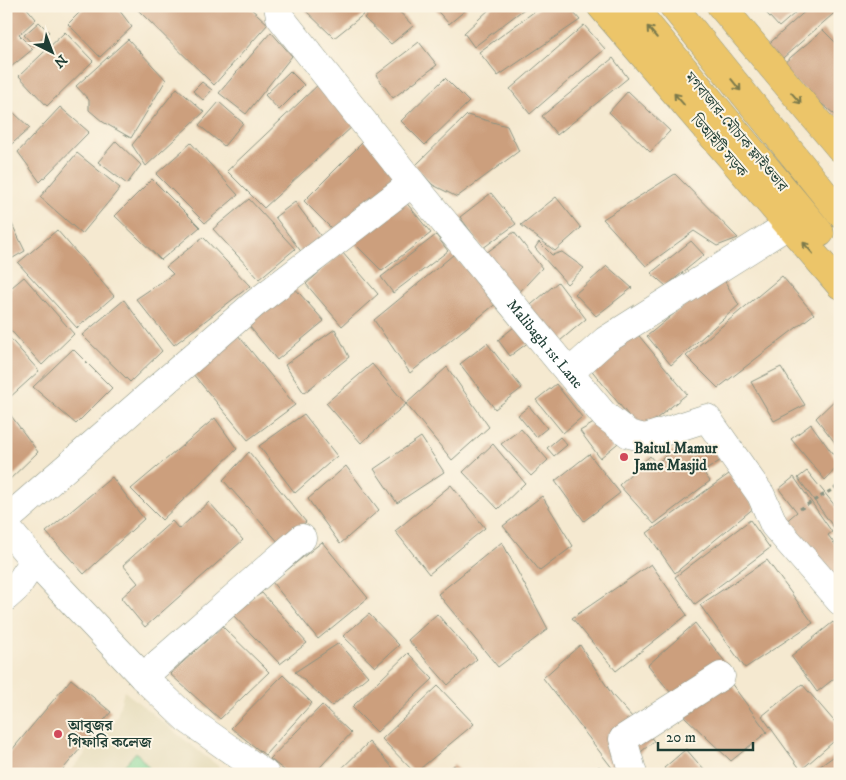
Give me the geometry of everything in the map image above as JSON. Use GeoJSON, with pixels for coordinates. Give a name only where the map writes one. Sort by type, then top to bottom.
{"type":"FeatureCollection","features":[{"type":"Feature","properties":{"kind":"main road","name":"ডিআইটি সড়ক"},"geometry":{"type":"LineString","coordinates":[[601,6],[840,285]]}},
{"type":"Feature","properties":{"kind":"main road","name":"মগবাজার-মৌচাক ফ্লাইওভার"},"geometry":{"type":"LineString","coordinates":[[632,6],[840,258]]}},
{"type":"Feature","properties":{"kind":"main road","name":"মগবাজার-মৌচাক ফ্লাইওভার"},"geometry":{"type":"LineString","coordinates":[[673,6],[840,213]]}},
{"type":"Feature","properties":{"kind":"main road"},"geometry":{"type":"LineString","coordinates":[[720,6],[840,148]]}},
{"type":"Feature","properties":{"kind":"street","name":"Malibagh 1st Lane"},"geometry":{"type":"LineString","coordinates":[[278,6],[280,17],[412,183],[440,214],[604,415],[629,434],[645,438],[708,418],[761,495],[774,525],[840,601]]}},
{"type":"Feature","properties":{"kind":"street"},"geometry":{"type":"LineString","coordinates":[[6,520],[253,305],[412,183]]}},
{"type":"Feature","properties":{"kind":"street"},"geometry":{"type":"LineString","coordinates":[[569,374],[606,340],[788,225]]}},
{"type":"Feature","properties":{"kind":"street"},"geometry":{"type":"LineString","coordinates":[[6,527],[34,561],[143,676],[187,719],[265,774]]}},
{"type":"Feature","properties":{"kind":"street"},"geometry":{"type":"LineString","coordinates":[[143,676],[302,538]]}},
{"type":"Feature","properties":{"kind":"street"},"geometry":{"type":"LineString","coordinates":[[6,597],[16,588],[34,561]]}},
{"type":"Feature","properties":{"kind":"street"},"geometry":{"type":"LineString","coordinates":[[633,774],[623,739],[721,676]]}},
{"type":"Feature","properties":{"kind":"path"},"geometry":{"type":"LineString","coordinates":[[774,525],[840,485]]}},
{"type":"Feature","properties":{"kind":"shaded area"},"geometry":{"type":"Polygon","coordinates":[[[124,691],[229,774],[68,774],[117,717],[124,691]]]}},
{"type":"Feature","properties":{"kind":"green space"},"geometry":{"type":"Polygon","coordinates":[[[136,752],[154,774],[117,774],[136,752]]]}},
{"type":"Feature","properties":{"kind":"building"},"geometry":{"type":"Polygon","coordinates":[[[6,6],[25,6],[36,19],[19,35],[33,49],[6,71],[6,6]]]}},
{"type":"Feature","properties":{"kind":"building"},"geometry":{"type":"Polygon","coordinates":[[[86,6],[116,6],[132,27],[100,57],[68,24],[86,6]]]}},
{"type":"Feature","properties":{"kind":"building"},"geometry":{"type":"Polygon","coordinates":[[[134,6],[248,6],[268,24],[214,85],[134,6]]]}},
{"type":"Feature","properties":{"kind":"building"},"geometry":{"type":"Polygon","coordinates":[[[305,6],[374,6],[334,38],[303,8],[305,6]]]}},
{"type":"Feature","properties":{"kind":"building"},"geometry":{"type":"Polygon","coordinates":[[[377,6],[394,6],[413,26],[391,44],[364,18],[377,6]]]}},
{"type":"Feature","properties":{"kind":"building"},"geometry":{"type":"Polygon","coordinates":[[[433,6],[464,6],[467,9],[449,24],[433,6]]]}},
{"type":"Feature","properties":{"kind":"building"},"geometry":{"type":"Polygon","coordinates":[[[493,6],[528,6],[474,47],[464,33],[493,6]]]}},
{"type":"Feature","properties":{"kind":"building"},"geometry":{"type":"Polygon","coordinates":[[[542,6],[568,6],[580,20],[498,76],[479,52],[542,6]]]}},
{"type":"Feature","properties":{"kind":"building"},"geometry":{"type":"Polygon","coordinates":[[[760,6],[803,6],[779,27],[760,6]]]}},
{"type":"Feature","properties":{"kind":"building"},"geometry":{"type":"Polygon","coordinates":[[[811,6],[840,6],[840,8],[776,64],[763,49],[811,6]]]}},
{"type":"Feature","properties":{"kind":"building"},"geometry":{"type":"Polygon","coordinates":[[[39,22],[49,32],[34,46],[24,35],[39,22]]]}},
{"type":"Feature","properties":{"kind":"building"},"geometry":{"type":"Polygon","coordinates":[[[584,25],[605,49],[530,114],[510,89],[584,25]]]}},
{"type":"Feature","properties":{"kind":"building"},"geometry":{"type":"Polygon","coordinates":[[[823,30],[840,47],[839,118],[778,68],[823,30]]]}},
{"type":"Feature","properties":{"kind":"building"},"geometry":{"type":"Polygon","coordinates":[[[65,32],[93,61],[47,106],[19,76],[65,32]]]}},
{"type":"Feature","properties":{"kind":"building"},"geometry":{"type":"Polygon","coordinates":[[[271,32],[292,56],[246,114],[219,93],[271,32]]]}},
{"type":"Feature","properties":{"kind":"building"},"geometry":{"type":"Polygon","coordinates":[[[128,39],[166,80],[131,138],[103,122],[89,110],[89,100],[76,86],[128,39]]]}},
{"type":"Feature","properties":{"kind":"building"},"geometry":{"type":"Polygon","coordinates":[[[419,42],[437,65],[393,98],[376,75],[419,42]]]}},
{"type":"Feature","properties":{"kind":"building"},"geometry":{"type":"Polygon","coordinates":[[[613,58],[628,78],[557,135],[542,116],[613,58]]]}},
{"type":"Feature","properties":{"kind":"building"},"geometry":{"type":"Polygon","coordinates":[[[290,71],[304,85],[279,110],[265,95],[290,71]]]}},
{"type":"Feature","properties":{"kind":"building"},"geometry":{"type":"Polygon","coordinates":[[[445,78],[469,102],[425,145],[401,121],[445,78]]]}},
{"type":"Feature","properties":{"kind":"building"},"geometry":{"type":"Polygon","coordinates":[[[202,82],[212,90],[203,100],[193,91],[202,82]]]}},
{"type":"Feature","properties":{"kind":"building"},"geometry":{"type":"Polygon","coordinates":[[[320,83],[354,125],[264,208],[227,171],[320,83]]]}},
{"type":"Feature","properties":{"kind":"building"},"geometry":{"type":"Polygon","coordinates":[[[177,88],[204,112],[146,166],[132,145],[177,88]]]}},
{"type":"Feature","properties":{"kind":"building"},"geometry":{"type":"Polygon","coordinates":[[[628,91],[670,131],[650,152],[609,112],[628,91]]]}},
{"type":"Feature","properties":{"kind":"building"},"geometry":{"type":"Polygon","coordinates":[[[219,102],[243,123],[224,146],[199,125],[219,102]]]}},
{"type":"Feature","properties":{"kind":"building"},"geometry":{"type":"Polygon","coordinates":[[[60,107],[89,132],[40,182],[18,152],[60,107]]]}},
{"type":"Feature","properties":{"kind":"building"},"geometry":{"type":"Polygon","coordinates":[[[13,112],[30,128],[6,149],[6,118],[13,112]]]}},
{"type":"Feature","properties":{"kind":"building"},"geometry":{"type":"Polygon","coordinates":[[[467,115],[507,126],[519,151],[457,197],[433,185],[415,166],[467,115]]]}},
{"type":"Feature","properties":{"kind":"building"},"geometry":{"type":"Polygon","coordinates":[[[366,139],[400,173],[338,235],[304,201],[366,139]]]}},
{"type":"Feature","properties":{"kind":"building"},"geometry":{"type":"Polygon","coordinates":[[[116,141],[141,165],[127,184],[98,162],[116,141]]]}},
{"type":"Feature","properties":{"kind":"building"},"geometry":{"type":"Polygon","coordinates":[[[191,143],[238,195],[205,223],[156,174],[191,143]]]}},
{"type":"Feature","properties":{"kind":"building"},"geometry":{"type":"Polygon","coordinates":[[[77,153],[120,188],[82,234],[40,197],[77,153]]]}},
{"type":"Feature","properties":{"kind":"building"},"geometry":{"type":"Polygon","coordinates":[[[675,174],[738,238],[717,246],[694,231],[646,266],[603,219],[675,174]]]}},
{"type":"Feature","properties":{"kind":"building"},"geometry":{"type":"Polygon","coordinates":[[[152,179],[200,227],[161,260],[115,216],[152,179]]]}},
{"type":"Feature","properties":{"kind":"building"},"geometry":{"type":"Polygon","coordinates":[[[491,193],[516,224],[483,248],[460,217],[491,193]]]}},
{"type":"Feature","properties":{"kind":"building"},"geometry":{"type":"Polygon","coordinates":[[[400,195],[431,233],[382,271],[352,241],[400,195]]]}},
{"type":"Feature","properties":{"kind":"building"},"geometry":{"type":"Polygon","coordinates":[[[556,197],[581,228],[555,251],[521,225],[556,197]]]}},
{"type":"Feature","properties":{"kind":"building"},"geometry":{"type":"Polygon","coordinates":[[[249,199],[295,249],[259,279],[213,229],[249,199]]]}},
{"type":"Feature","properties":{"kind":"building"},"geometry":{"type":"Polygon","coordinates":[[[295,202],[326,243],[306,258],[275,217],[295,202]]]}},
{"type":"Feature","properties":{"kind":"building"},"geometry":{"type":"Polygon","coordinates":[[[10,220],[25,251],[6,262],[6,222],[10,220]]]}},
{"type":"Feature","properties":{"kind":"building"},"geometry":{"type":"Polygon","coordinates":[[[57,230],[114,296],[77,328],[18,263],[57,230]]]}},
{"type":"Feature","properties":{"kind":"building"},"geometry":{"type":"Polygon","coordinates":[[[514,232],[542,268],[512,300],[478,259],[514,232]]]}},
{"type":"Feature","properties":{"kind":"building"},"geometry":{"type":"Polygon","coordinates":[[[436,235],[448,251],[393,293],[381,277],[436,235]]]}},
{"type":"Feature","properties":{"kind":"building"},"geometry":{"type":"Polygon","coordinates":[[[203,237],[250,286],[174,345],[136,299],[173,274],[166,267],[203,237]]]}},
{"type":"Feature","properties":{"kind":"building"},"geometry":{"type":"Polygon","coordinates":[[[691,241],[704,255],[666,286],[651,273],[691,241]]]}},
{"type":"Feature","properties":{"kind":"building"},"geometry":{"type":"Polygon","coordinates":[[[539,242],[552,255],[562,252],[584,268],[567,284],[535,248],[539,242]]]}},
{"type":"Feature","properties":{"kind":"building"},"geometry":{"type":"Polygon","coordinates":[[[342,252],[378,294],[342,326],[306,284],[342,252]]]}},
{"type":"Feature","properties":{"kind":"building"},"geometry":{"type":"Polygon","coordinates":[[[453,255],[498,302],[410,373],[374,320],[453,255]]]}},
{"type":"Feature","properties":{"kind":"building"},"geometry":{"type":"Polygon","coordinates":[[[607,266],[632,288],[596,316],[575,294],[607,266]]]}},
{"type":"Feature","properties":{"kind":"building"},"geometry":{"type":"Polygon","coordinates":[[[721,275],[739,305],[671,365],[647,336],[721,275]]]}},
{"type":"Feature","properties":{"kind":"building"},"geometry":{"type":"Polygon","coordinates":[[[782,276],[814,314],[718,388],[686,356],[782,276]]]}},
{"type":"Feature","properties":{"kind":"building"},"geometry":{"type":"Polygon","coordinates":[[[24,277],[74,334],[42,365],[6,325],[6,292],[24,277]]]}},
{"type":"Feature","properties":{"kind":"building"},"geometry":{"type":"Polygon","coordinates":[[[558,282],[586,319],[554,346],[525,310],[558,282]]]}},
{"type":"Feature","properties":{"kind":"building"},"geometry":{"type":"Polygon","coordinates":[[[292,285],[324,321],[277,360],[245,321],[292,285]]]}},
{"type":"Feature","properties":{"kind":"building"},"geometry":{"type":"Polygon","coordinates":[[[124,300],[162,351],[130,382],[82,335],[124,300]]]}},
{"type":"Feature","properties":{"kind":"building"},"geometry":{"type":"Polygon","coordinates":[[[524,319],[537,336],[510,356],[498,340],[524,319]]]}},
{"type":"Feature","properties":{"kind":"building"},"geometry":{"type":"Polygon","coordinates":[[[233,329],[295,405],[248,440],[187,367],[233,329]]]}},
{"type":"Feature","properties":{"kind":"building"},"geometry":{"type":"Polygon","coordinates":[[[335,329],[349,357],[304,393],[285,365],[335,329]]]}},
{"type":"Feature","properties":{"kind":"building"},"geometry":{"type":"Polygon","coordinates":[[[635,331],[687,394],[641,431],[589,367],[635,331]]]}},
{"type":"Feature","properties":{"kind":"building"},"geometry":{"type":"Polygon","coordinates":[[[6,334],[39,371],[8,399],[6,396],[6,334]]]}},
{"type":"Feature","properties":{"kind":"building"},"geometry":{"type":"Polygon","coordinates":[[[487,343],[522,388],[495,409],[460,364],[487,343]]]}},
{"type":"Feature","properties":{"kind":"building"},"geometry":{"type":"Polygon","coordinates":[[[73,349],[112,388],[76,424],[33,387],[73,349]]]}},
{"type":"Feature","properties":{"kind":"building"},"geometry":{"type":"Polygon","coordinates":[[[372,364],[406,404],[361,443],[326,403],[372,364]]]}},
{"type":"Feature","properties":{"kind":"building"},"geometry":{"type":"Polygon","coordinates":[[[447,367],[489,427],[452,460],[406,404],[447,367]]]}},
{"type":"Feature","properties":{"kind":"building"},"geometry":{"type":"Polygon","coordinates":[[[781,367],[805,405],[774,421],[751,382],[781,367]]]}},
{"type":"Feature","properties":{"kind":"building"},"geometry":{"type":"Polygon","coordinates":[[[556,384],[582,417],[563,433],[536,400],[556,384]]]}},
{"type":"Feature","properties":{"kind":"building"},"geometry":{"type":"Polygon","coordinates":[[[840,395],[840,449],[816,418],[840,395]]]}},
{"type":"Feature","properties":{"kind":"building"},"geometry":{"type":"Polygon","coordinates":[[[529,406],[547,428],[536,437],[518,415],[529,406]]]}},
{"type":"Feature","properties":{"kind":"building"},"geometry":{"type":"Polygon","coordinates":[[[9,413],[38,452],[6,483],[6,415],[9,413]]]}},
{"type":"Feature","properties":{"kind":"building"},"geometry":{"type":"Polygon","coordinates":[[[304,414],[337,456],[295,493],[259,446],[304,414]]]}},
{"type":"Feature","properties":{"kind":"building"},"geometry":{"type":"Polygon","coordinates":[[[604,417],[623,439],[600,458],[580,431],[604,417]]]}},
{"type":"Feature","properties":{"kind":"building"},"geometry":{"type":"Polygon","coordinates":[[[215,418],[237,449],[162,520],[131,489],[215,418]]]}},
{"type":"Feature","properties":{"kind":"building"},"geometry":{"type":"Polygon","coordinates":[[[811,424],[840,464],[825,480],[791,439],[811,424]]]}},
{"type":"Feature","properties":{"kind":"building"},"geometry":{"type":"Polygon","coordinates":[[[521,429],[548,460],[531,476],[501,444],[521,429]]]}},
{"type":"Feature","properties":{"kind":"building"},"geometry":{"type":"Polygon","coordinates":[[[421,437],[444,472],[397,503],[374,469],[421,437]]]}},
{"type":"Feature","properties":{"kind":"building"},"geometry":{"type":"Polygon","coordinates":[[[560,437],[567,445],[554,456],[547,448],[560,437]]]}},
{"type":"Feature","properties":{"kind":"building"},"geometry":{"type":"Polygon","coordinates":[[[493,444],[525,483],[498,509],[463,472],[493,444]]]}},
{"type":"Feature","properties":{"kind":"building"},"geometry":{"type":"Polygon","coordinates":[[[708,444],[721,460],[703,472],[710,481],[654,524],[619,485],[650,456],[656,464],[678,446],[691,457],[708,444]]]}},
{"type":"Feature","properties":{"kind":"building"},"geometry":{"type":"Polygon","coordinates":[[[249,452],[306,522],[280,544],[223,480],[249,452]]]}},
{"type":"Feature","properties":{"kind":"building"},"geometry":{"type":"Polygon","coordinates":[[[589,454],[620,493],[584,521],[555,481],[589,454]]]}},
{"type":"Feature","properties":{"kind":"building"},"geometry":{"type":"Polygon","coordinates":[[[346,466],[379,510],[340,544],[308,499],[346,466]]]}},
{"type":"Feature","properties":{"kind":"building"},"geometry":{"type":"Polygon","coordinates":[[[807,471],[840,512],[840,530],[837,532],[798,478],[807,471]]]}},
{"type":"Feature","properties":{"kind":"building"},"geometry":{"type":"Polygon","coordinates":[[[729,474],[755,507],[675,573],[647,533],[729,474]]]}},
{"type":"Feature","properties":{"kind":"building"},"geometry":{"type":"Polygon","coordinates":[[[112,477],[144,519],[84,574],[46,532],[112,477]]]}},
{"type":"Feature","properties":{"kind":"building"},"geometry":{"type":"Polygon","coordinates":[[[794,477],[832,532],[828,535],[840,551],[840,582],[784,523],[797,512],[779,489],[794,477]]]}},
{"type":"Feature","properties":{"kind":"building"},"geometry":{"type":"Polygon","coordinates":[[[451,485],[485,528],[429,574],[395,531],[451,485]]]}},
{"type":"Feature","properties":{"kind":"building"},"geometry":{"type":"Polygon","coordinates":[[[542,496],[573,546],[540,571],[503,526],[542,496]]]}},
{"type":"Feature","properties":{"kind":"building"},"geometry":{"type":"Polygon","coordinates":[[[209,502],[243,540],[145,627],[121,598],[138,583],[123,565],[172,521],[179,529],[209,502]]]}},
{"type":"Feature","properties":{"kind":"building"},"geometry":{"type":"Polygon","coordinates":[[[750,520],[770,548],[695,604],[675,577],[750,520]]]}},
{"type":"Feature","properties":{"kind":"building"},"geometry":{"type":"Polygon","coordinates":[[[322,542],[368,598],[318,639],[272,582],[322,542]]]}},
{"type":"Feature","properties":{"kind":"building"},"geometry":{"type":"Polygon","coordinates":[[[502,542],[548,629],[498,667],[438,594],[502,542]]]}},
{"type":"Feature","properties":{"kind":"building"},"geometry":{"type":"Polygon","coordinates":[[[767,560],[813,623],[745,668],[700,605],[767,560]]]}},
{"type":"Feature","properties":{"kind":"building"},"geometry":{"type":"Polygon","coordinates":[[[651,564],[687,615],[616,671],[572,618],[651,564]]]}},
{"type":"Feature","properties":{"kind":"building"},"geometry":{"type":"Polygon","coordinates":[[[262,593],[307,643],[280,664],[230,612],[262,593]]]}},
{"type":"Feature","properties":{"kind":"building"},"geometry":{"type":"Polygon","coordinates":[[[369,614],[399,645],[375,667],[343,636],[369,614]]]}},
{"type":"Feature","properties":{"kind":"building"},"geometry":{"type":"Polygon","coordinates":[[[437,614],[477,659],[448,685],[408,640],[437,614]]]}},
{"type":"Feature","properties":{"kind":"building"},"geometry":{"type":"Polygon","coordinates":[[[833,622],[840,630],[840,674],[817,692],[791,656],[833,622]]]}},
{"type":"Feature","properties":{"kind":"building"},"geometry":{"type":"Polygon","coordinates":[[[695,623],[729,667],[679,703],[648,665],[695,623]]]}},
{"type":"Feature","properties":{"kind":"building"},"geometry":{"type":"Polygon","coordinates":[[[222,626],[269,672],[220,719],[170,674],[222,626]]]}},
{"type":"Feature","properties":{"kind":"building"},"geometry":{"type":"Polygon","coordinates":[[[339,643],[368,676],[332,706],[295,672],[339,643]]]}},
{"type":"Feature","properties":{"kind":"building"},"geometry":{"type":"Polygon","coordinates":[[[580,645],[613,696],[654,741],[616,773],[543,678],[580,645]]]}},
{"type":"Feature","properties":{"kind":"building"},"geometry":{"type":"Polygon","coordinates":[[[408,653],[433,679],[377,732],[352,707],[408,653]]]}},
{"type":"Feature","properties":{"kind":"building"},"geometry":{"type":"Polygon","coordinates":[[[283,675],[312,703],[265,755],[231,728],[283,675]]]}},
{"type":"Feature","properties":{"kind":"building","name":"আবুজর গিফারি কলেজ"},"geometry":{"type":"Polygon","coordinates":[[[71,679],[111,712],[59,774],[6,774],[6,757],[71,679]]]}},
{"type":"Feature","properties":{"kind":"building"},"geometry":{"type":"Polygon","coordinates":[[[728,679],[767,732],[731,761],[684,716],[728,679]]]}},
{"type":"Feature","properties":{"kind":"building"},"geometry":{"type":"Polygon","coordinates":[[[802,684],[840,728],[840,736],[801,770],[762,716],[802,684]]]}},
{"type":"Feature","properties":{"kind":"building"},"geometry":{"type":"Polygon","coordinates":[[[438,686],[474,724],[415,773],[382,739],[438,686]]]}},
{"type":"Feature","properties":{"kind":"building"},"geometry":{"type":"Polygon","coordinates":[[[322,705],[351,733],[314,774],[289,774],[270,759],[322,705]]]}},
{"type":"Feature","properties":{"kind":"building"},"geometry":{"type":"Polygon","coordinates":[[[369,742],[395,770],[391,774],[336,774],[369,742]]]}},
{"type":"Feature","properties":{"kind":"building"},"geometry":{"type":"Polygon","coordinates":[[[686,749],[704,770],[700,774],[669,774],[664,768],[686,749]]]}},
{"type":"Feature","properties":{"kind":"building"},"geometry":{"type":"Polygon","coordinates":[[[840,752],[840,774],[813,774],[812,772],[840,752]]]}},
{"type":"Feature","properties":{"kind":"building"},"geometry":{"type":"Polygon","coordinates":[[[454,765],[461,774],[445,774],[454,765]]]}},
{"type":"Feature","properties":{"kind":"building"},"geometry":{"type":"Polygon","coordinates":[[[599,766],[606,774],[592,774],[599,766]]]}},
{"type":"Feature","properties":{"kind":"place","name":"Baitul Mamur Jame Masjid"},"geometry":{"type":"Point","coordinates":[624,457]}},
{"type":"Feature","properties":{"kind":"place","name":"আবুজর গিফারি কলেজ"},"geometry":{"type":"Point","coordinates":[58,734]}}]}
